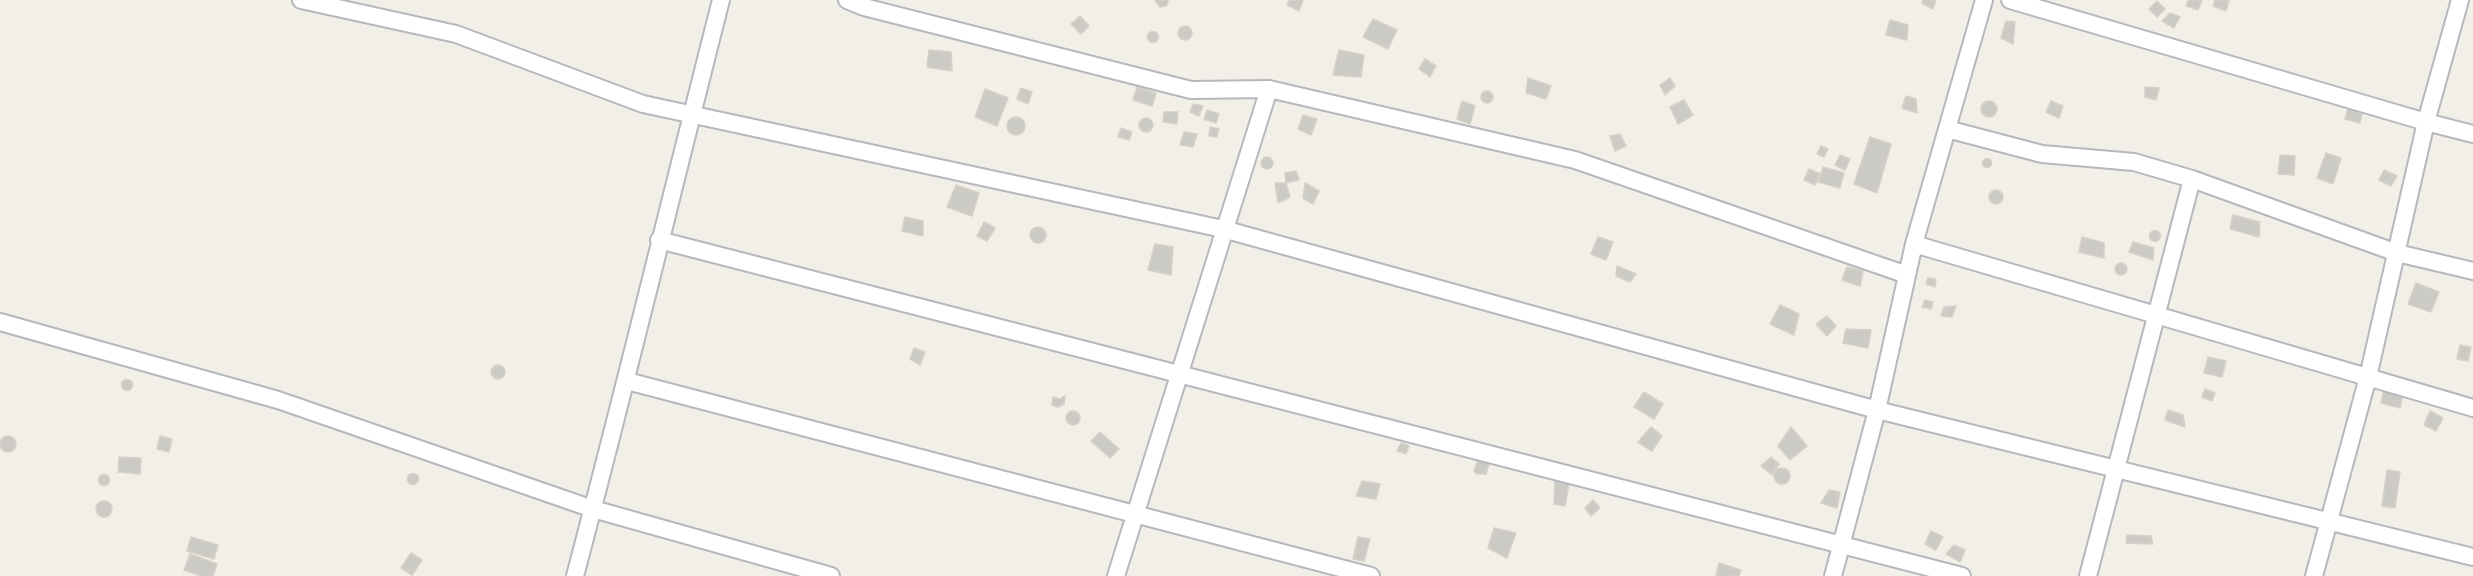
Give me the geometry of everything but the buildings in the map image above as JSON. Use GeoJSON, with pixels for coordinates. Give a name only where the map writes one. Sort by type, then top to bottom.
{"type":"FeatureCollection","features":[{"type":"Feature","properties":{"kind":"street"},"geometry":{"type":"LineString","coordinates":[[575,576],[627,381],[660,240],[722,0]]}},
{"type":"Feature","properties":{"kind":"street"},"geometry":{"type":"LineString","coordinates":[[847,0],[864,7],[1191,90],[1269,89],[1575,160],[1907,275]]}},
{"type":"Feature","properties":{"kind":"street"},"geometry":{"type":"LineString","coordinates":[[1833,576],[1878,410],[1914,244],[1984,0]]}},
{"type":"Feature","properties":{"kind":"street"},"geometry":{"type":"LineString","coordinates":[[2010,0],[2473,134]]}},
{"type":"Feature","properties":{"kind":"street"},"geometry":{"type":"LineString","coordinates":[[2314,576],[2368,377],[2426,122],[2460,0]]}},
{"type":"Feature","properties":{"kind":"street"},"geometry":{"type":"LineString","coordinates":[[309,1],[456,34],[643,104],[1223,230],[1878,410],[2473,557]]}},
{"type":"Feature","properties":{"kind":"street"},"geometry":{"type":"LineString","coordinates":[[1116,576],[1137,516],[1223,230],[1269,89]]}},
{"type":"Feature","properties":{"kind":"street"},"geometry":{"type":"LineString","coordinates":[[1947,129],[2043,154],[2134,162],[2192,178],[2397,253],[2473,271]]}},
{"type":"Feature","properties":{"kind":"street"},"geometry":{"type":"LineString","coordinates":[[2088,576],[2118,469],[2192,178]]}},
{"type":"Feature","properties":{"kind":"street"},"geometry":{"type":"LineString","coordinates":[[660,240],[1962,576]]}},
{"type":"Feature","properties":{"kind":"street"},"geometry":{"type":"LineString","coordinates":[[1914,244],[2473,408]]}},
{"type":"Feature","properties":{"kind":"street"},"geometry":{"type":"LineString","coordinates":[[0,322],[278,400],[593,509],[831,576]]}},
{"type":"Feature","properties":{"kind":"street"},"geometry":{"type":"LineString","coordinates":[[627,381],[1371,576]]}}]}
